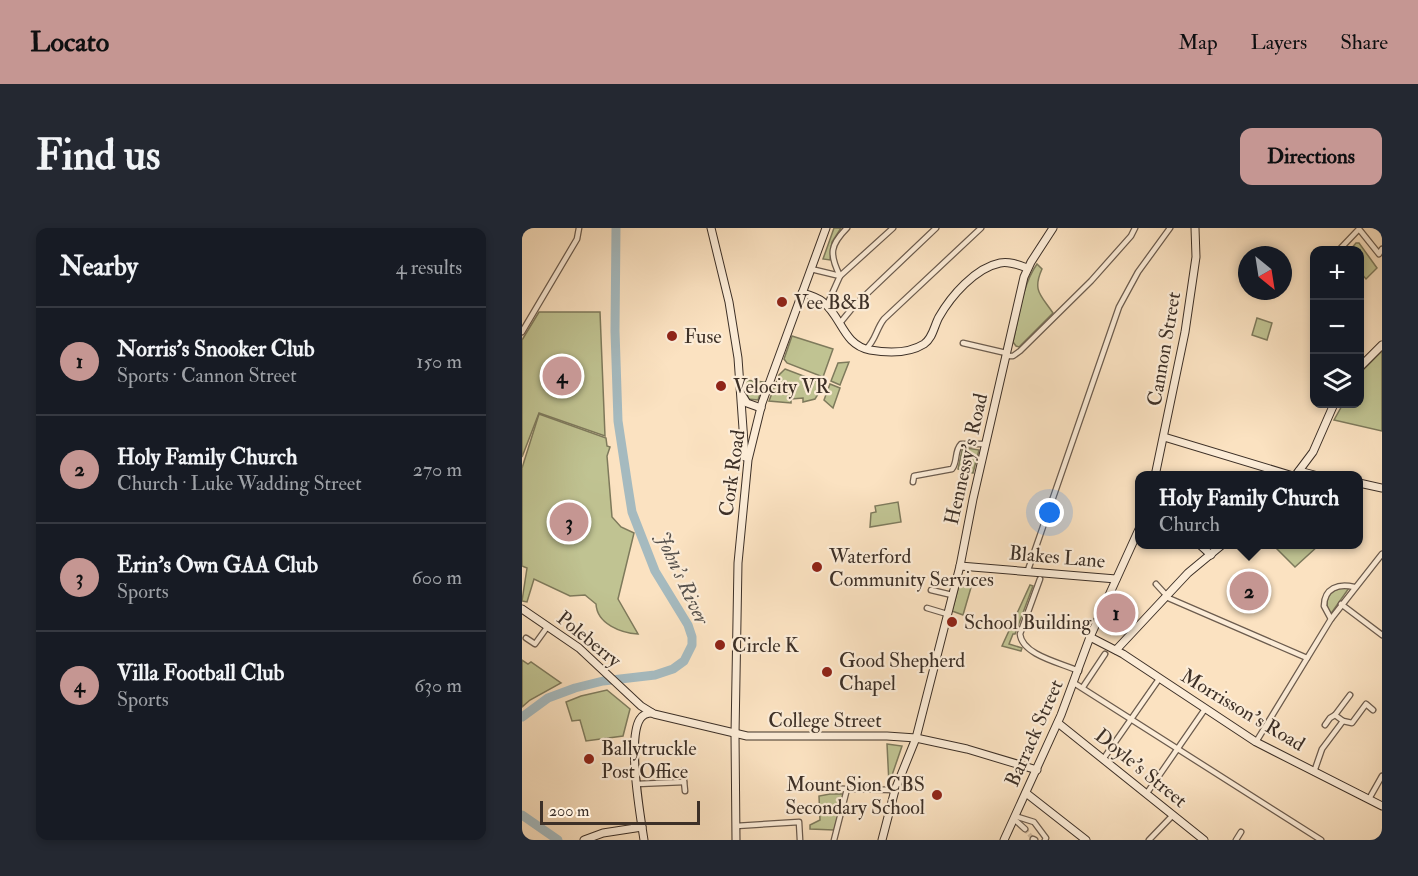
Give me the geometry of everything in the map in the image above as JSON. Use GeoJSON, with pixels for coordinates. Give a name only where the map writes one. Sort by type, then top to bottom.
{"type":"FeatureCollection","features":[{"type":"Feature","properties":{"kind":"street"},"geometry":{"type":"LineString","coordinates":[[522,332],[577,239],[579,228]]}},
{"type":"Feature","properties":{"kind":"street"},"geometry":{"type":"LineString","coordinates":[[711,228],[730,307],[742,395],[746,468]]}},
{"type":"Feature","properties":{"kind":"street","name":"Cork Road"},"geometry":{"type":"LineString","coordinates":[[736,840],[738,563],[746,468],[757,419],[826,228]]}},
{"type":"Feature","properties":{"kind":"street"},"geometry":{"type":"LineString","coordinates":[[840,276],[833,258],[833,248],[836,240],[847,228]]}},
{"type":"Feature","properties":{"kind":"street"},"geometry":{"type":"LineString","coordinates":[[827,305],[840,276],[893,228]]}},
{"type":"Feature","properties":{"kind":"street"},"geometry":{"type":"LineString","coordinates":[[839,324],[863,297],[936,228]]}},
{"type":"Feature","properties":{"kind":"street"},"geometry":{"type":"LineString","coordinates":[[866,349],[874,340],[884,319],[981,228]]}},
{"type":"Feature","properties":{"kind":"street","name":"Hennessy's Road"},"geometry":{"type":"LineString","coordinates":[[882,840],[895,790],[915,738],[960,566],[1027,268],[1053,228]]}},
{"type":"Feature","properties":{"kind":"street"},"geometry":{"type":"LineString","coordinates":[[963,343],[1012,356],[1020,351],[1091,281],[1131,236],[1135,228]]}},
{"type":"Feature","properties":{"kind":"street"},"geometry":{"type":"LineString","coordinates":[[1028,570],[1119,307],[1148,257],[1170,228]]}},
{"type":"Feature","properties":{"kind":"street","name":"Cannon Street"},"geometry":{"type":"LineString","coordinates":[[1156,471],[1189,305],[1196,257],[1195,228]]}},
{"type":"Feature","properties":{"kind":"street"},"geometry":{"type":"LineString","coordinates":[[1343,246],[1359,229],[1381,253]]}},
{"type":"Feature","properties":{"kind":"street"},"geometry":{"type":"LineString","coordinates":[[802,292],[818,298],[827,305],[853,342],[866,349],[896,352],[922,345],[931,337],[939,317],[950,300],[975,277],[1001,263],[1011,263],[1027,268]]}},
{"type":"Feature","properties":{"kind":"street"},"geometry":{"type":"LineString","coordinates":[[811,268],[840,276]]}},
{"type":"Feature","properties":{"kind":"street"},"geometry":{"type":"LineString","coordinates":[[522,319],[528,322]]}},
{"type":"Feature","properties":{"kind":"street"},"geometry":{"type":"LineString","coordinates":[[1364,362],[1382,345]]}},
{"type":"Feature","properties":{"kind":"street"},"geometry":{"type":"LineString","coordinates":[[742,395],[747,403],[761,408]]}},
{"type":"Feature","properties":{"kind":"street"},"geometry":{"type":"LineString","coordinates":[[1298,471],[1312,452],[1332,408]]}},
{"type":"Feature","properties":{"kind":"street"},"geometry":{"type":"LineString","coordinates":[[742,416],[750,420],[757,419]]}},
{"type":"Feature","properties":{"kind":"street"},"geometry":{"type":"LineString","coordinates":[[1164,437],[1285,471]]}},
{"type":"Feature","properties":{"kind":"street"},"geometry":{"type":"LineString","coordinates":[[913,482],[914,476],[949,471],[954,467],[960,446],[969,443],[986,444]]}},
{"type":"Feature","properties":{"kind":"street"},"geometry":{"type":"LineString","coordinates":[[1363,484],[1382,488]]}},
{"type":"Feature","properties":{"kind":"street"},"geometry":{"type":"LineString","coordinates":[[1090,637],[1135,538]]}},
{"type":"Feature","properties":{"kind":"street"},"geometry":{"type":"LineString","coordinates":[[1204,549],[1210,555]]}},
{"type":"Feature","properties":{"kind":"street"},"geometry":{"type":"LineString","coordinates":[[1116,650],[1188,573],[1217,549]]}},
{"type":"Feature","properties":{"kind":"street"},"geometry":{"type":"LineString","coordinates":[[1256,741],[1341,604],[1382,554]]}},
{"type":"Feature","properties":{"kind":"street","name":"Blakes Lane"},"geometry":{"type":"LineString","coordinates":[[960,566],[1116,579]]}},
{"type":"Feature","properties":{"kind":"street"},"geometry":{"type":"LineString","coordinates":[[1040,579],[1020,639],[1029,650],[1079,670]]}},
{"type":"Feature","properties":{"kind":"street"},"geometry":{"type":"LineString","coordinates":[[1156,584],[1167,597],[1307,658]]}},
{"type":"Feature","properties":{"kind":"street"},"geometry":{"type":"LineString","coordinates":[[1331,619],[1324,603],[1328,593],[1338,586],[1354,587]]}},
{"type":"Feature","properties":{"kind":"street"},"geometry":{"type":"LineString","coordinates":[[931,590],[952,595]]}},
{"type":"Feature","properties":{"kind":"street"},"geometry":{"type":"LineString","coordinates":[[1341,604],[1382,635]]}},
{"type":"Feature","properties":{"kind":"street","name":"Poleberry"},"geometry":{"type":"LineString","coordinates":[[522,609],[579,648],[644,709],[652,713]]}},
{"type":"Feature","properties":{"kind":"street"},"geometry":{"type":"LineString","coordinates":[[927,609],[947,614]]}},
{"type":"Feature","properties":{"kind":"street"},"geometry":{"type":"LineString","coordinates":[[526,638],[535,644],[548,626]]}},
{"type":"Feature","properties":{"kind":"street","name":"Barrack Street"},"geometry":{"type":"LineString","coordinates":[[1004,840],[1058,723],[1090,637]]}},
{"type":"Feature","properties":{"kind":"street","name":"Morrisson's Road"},"geometry":{"type":"LineString","coordinates":[[1090,637],[1116,650],[1256,741],[1382,806]]}},
{"type":"Feature","properties":{"kind":"street","name":"Barrack Street"},"geometry":{"type":"LineString","coordinates":[[1083,687],[1105,654]]}},
{"type":"Feature","properties":{"kind":"street"},"geometry":{"type":"LineString","coordinates":[[1104,758],[1159,679]]}},
{"type":"Feature","properties":{"kind":"street"},"geometry":{"type":"LineString","coordinates":[[1074,683],[1321,840]]}},
{"type":"Feature","properties":{"kind":"street"},"geometry":{"type":"LineString","coordinates":[[1325,725],[1350,695]]}},
{"type":"Feature","properties":{"kind":"street","name":"Poleberry"},"geometry":{"type":"LineString","coordinates":[[632,698],[637,707],[639,722]]}},
{"type":"Feature","properties":{"kind":"street"},"geometry":{"type":"LineString","coordinates":[[1335,715],[1343,721],[1352,723],[1366,704],[1373,710]]}},
{"type":"Feature","properties":{"kind":"street"},"geometry":{"type":"LineString","coordinates":[[1147,793],[1206,709]]}},
{"type":"Feature","properties":{"kind":"street"},"geometry":{"type":"LineString","coordinates":[[644,840],[635,747],[639,722],[643,715],[652,713]]}},
{"type":"Feature","properties":{"kind":"street","name":"College Street"},"geometry":{"type":"LineString","coordinates":[[652,713],[735,734],[752,736],[915,738],[967,749],[1037,770]]}},
{"type":"Feature","properties":{"kind":"street"},"geometry":{"type":"LineString","coordinates":[[1314,772],[1322,749],[1343,721]]}},
{"type":"Feature","properties":{"kind":"street","name":"Doyle's Street"},"geometry":{"type":"LineString","coordinates":[[1058,723],[1204,840]]}},
{"type":"Feature","properties":{"kind":"street"},"geometry":{"type":"LineString","coordinates":[[683,771],[685,791]]}},
{"type":"Feature","properties":{"kind":"street"},"geometry":{"type":"LineString","coordinates":[[1368,799],[1382,776]]}},
{"type":"Feature","properties":{"kind":"street"},"geometry":{"type":"LineString","coordinates":[[637,784],[684,782]]}},
{"type":"Feature","properties":{"kind":"street"},"geometry":{"type":"LineString","coordinates":[[822,788],[895,790]]}},
{"type":"Feature","properties":{"kind":"street"},"geometry":{"type":"LineString","coordinates":[[834,840],[847,789]]}},
{"type":"Feature","properties":{"kind":"street"},"geometry":{"type":"LineString","coordinates":[[1026,793],[1086,840]]}},
{"type":"Feature","properties":{"kind":"street"},"geometry":{"type":"LineString","coordinates":[[1149,840],[1173,814]]}},
{"type":"Feature","properties":{"kind":"street"},"geometry":{"type":"LineString","coordinates":[[1014,818],[1025,829]]}},
{"type":"Feature","properties":{"kind":"street"},"geometry":{"type":"LineString","coordinates":[[1014,818],[1034,822],[1046,838],[1045,840]]}},
{"type":"Feature","properties":{"kind":"street"},"geometry":{"type":"LineString","coordinates":[[736,826],[799,822],[800,840]]}},
{"type":"Feature","properties":{"kind":"street"},"geometry":{"type":"LineString","coordinates":[[584,840],[603,833],[642,828]]}},
{"type":"Feature","properties":{"kind":"street"},"geometry":{"type":"LineString","coordinates":[[1236,840],[1241,832]]}},
{"type":"Feature","properties":{"kind":"green space"},"geometry":{"type":"Polygon","coordinates":[[[834,228],[841,228],[832,242],[830,260],[823,259],[834,228]]]}},
{"type":"Feature","properties":{"kind":"green space"},"geometry":{"type":"Polygon","coordinates":[[[1364,250],[1377,268],[1366,279],[1364,277],[1364,250]]]}},
{"type":"Feature","properties":{"kind":"green space"},"geometry":{"type":"Polygon","coordinates":[[[1037,264],[1042,269],[1038,283],[1039,293],[1053,313],[1019,347],[1013,342],[1019,312],[1024,291],[1037,264]]]}},
{"type":"Feature","properties":{"kind":"green space"},"geometry":{"type":"Polygon","coordinates":[[[539,312],[600,312],[605,436],[539,413],[522,457],[522,340],[539,312]]]}},
{"type":"Feature","properties":{"kind":"green space"},"geometry":{"type":"Polygon","coordinates":[[[1257,318],[1272,323],[1267,340],[1252,335],[1257,318]]]}},
{"type":"Feature","properties":{"kind":"green space"},"geometry":{"type":"Polygon","coordinates":[[[792,336],[833,349],[823,377],[787,363],[784,359],[792,336]]]}},
{"type":"Feature","properties":{"kind":"green space"},"geometry":{"type":"Polygon","coordinates":[[[1382,351],[1382,431],[1334,420],[1341,408],[1364,408],[1364,369],[1382,351]]]}},
{"type":"Feature","properties":{"kind":"green space"},"geometry":{"type":"Polygon","coordinates":[[[849,362],[840,385],[831,381],[838,363],[849,362]]]}},
{"type":"Feature","properties":{"kind":"green space"},"geometry":{"type":"Polygon","coordinates":[[[785,369],[822,383],[823,386],[815,399],[803,402],[803,398],[791,399],[791,403],[769,401],[779,375],[785,369]]]}},
{"type":"Feature","properties":{"kind":"green space"},"geometry":{"type":"Polygon","coordinates":[[[745,380],[764,382],[758,400],[748,399],[745,380]]]}},
{"type":"Feature","properties":{"kind":"green space"},"geometry":{"type":"Polygon","coordinates":[[[830,384],[840,388],[833,408],[824,400],[830,384]]]}},
{"type":"Feature","properties":{"kind":"green space"},"geometry":{"type":"Polygon","coordinates":[[[539,414],[606,438],[607,446],[610,447],[607,456],[612,517],[621,527],[634,533],[618,599],[638,634],[624,632],[605,622],[597,611],[596,604],[585,595],[570,596],[534,579],[527,602],[522,601],[527,568],[522,566],[522,468],[539,414]]]}},
{"type":"Feature","properties":{"kind":"green space"},"geometry":{"type":"Polygon","coordinates":[[[967,448],[979,450],[973,473],[958,469],[962,450],[967,448]]]}},
{"type":"Feature","properties":{"kind":"green space"},"geometry":{"type":"Polygon","coordinates":[[[898,502],[901,522],[870,527],[871,513],[876,512],[875,506],[898,502]]]}},
{"type":"Feature","properties":{"kind":"green space"},"geometry":{"type":"Polygon","coordinates":[[[1277,549],[1315,549],[1295,567],[1277,549]]]}},
{"type":"Feature","properties":{"kind":"green space"},"geometry":{"type":"Polygon","coordinates":[[[960,581],[972,584],[963,615],[952,611],[960,581]]]}},
{"type":"Feature","properties":{"kind":"green space"},"geometry":{"type":"Polygon","coordinates":[[[1030,585],[1033,586],[1009,644],[1022,648],[1021,651],[1002,646],[1030,585]]]}},
{"type":"Feature","properties":{"kind":"green space"},"geometry":{"type":"Polygon","coordinates":[[[1339,588],[1349,588],[1330,615],[1327,605],[1329,596],[1339,588]]]}},
{"type":"Feature","properties":{"kind":"green space"},"geometry":{"type":"Polygon","coordinates":[[[522,660],[528,664],[531,662],[561,683],[522,707],[522,660]]]}},
{"type":"Feature","properties":{"kind":"green space"},"geometry":{"type":"Polygon","coordinates":[[[607,690],[630,709],[623,736],[586,741],[580,720],[572,721],[566,702],[607,690]]]}},
{"type":"Feature","properties":{"kind":"green space"},"geometry":{"type":"Polygon","coordinates":[[[887,744],[902,746],[889,784],[887,744]]]}},
{"type":"Feature","properties":{"kind":"green space"},"geometry":{"type":"Polygon","coordinates":[[[844,794],[834,830],[810,829],[810,825],[820,820],[819,796],[844,794]]]}},
{"type":"Feature","properties":{"kind":"waterway","name":"John's River"},"geometry":{"type":"LineString","coordinates":[[522,717],[548,698],[575,688],[603,681],[655,675],[673,669],[684,661],[692,645],[688,625],[655,571],[632,512],[618,421],[615,331],[616,228]]}},
{"type":"Feature","properties":{"kind":"waterway","name":"John's River"},"geometry":{"type":"LineString","coordinates":[[522,815],[558,840]]}},
{"type":"Feature","properties":{"kind":"tunnel"},"geometry":{"type":"LineString","coordinates":[[1025,829],[1033,839]]}},
{"type":"Feature","properties":{"kind":"place","name":"Vee B&B"},"geometry":{"type":"Point","coordinates":[782,302]}},
{"type":"Feature","properties":{"kind":"place","name":"Fuse"},"geometry":{"type":"Point","coordinates":[672,336]}},
{"type":"Feature","properties":{"kind":"place","name":"Villa Football Club"},"geometry":{"type":"Point","coordinates":[562,376]}},
{"type":"Feature","properties":{"kind":"place","name":"Velocity VR"},"geometry":{"type":"Point","coordinates":[721,386]}},
{"type":"Feature","properties":{"kind":"place","name":"Erin's Own GAA Club"},"geometry":{"type":"Point","coordinates":[569,522]}},
{"type":"Feature","properties":{"kind":"place","name":"Waterford Community Services"},"geometry":{"type":"Point","coordinates":[817,567]}},
{"type":"Feature","properties":{"kind":"place","name":"Holy Family Church"},"geometry":{"type":"Point","coordinates":[1249,591]}},
{"type":"Feature","properties":{"kind":"place","name":"Norris's Snooker Club"},"geometry":{"type":"Point","coordinates":[1116,613]}},
{"type":"Feature","properties":{"kind":"place","name":"School Building"},"geometry":{"type":"Point","coordinates":[952,622]}},
{"type":"Feature","properties":{"kind":"place","name":"Circle K"},"geometry":{"type":"Point","coordinates":[720,645]}},
{"type":"Feature","properties":{"kind":"place","name":"Good Shepherd Chapel"},"geometry":{"type":"Point","coordinates":[827,672]}},
{"type":"Feature","properties":{"kind":"place","name":"Ballytruckle Post Office"},"geometry":{"type":"Point","coordinates":[589,759]}},
{"type":"Feature","properties":{"kind":"place","name":"Mount Sion CBS Secondary School"},"geometry":{"type":"Point","coordinates":[937,795]}}]}
